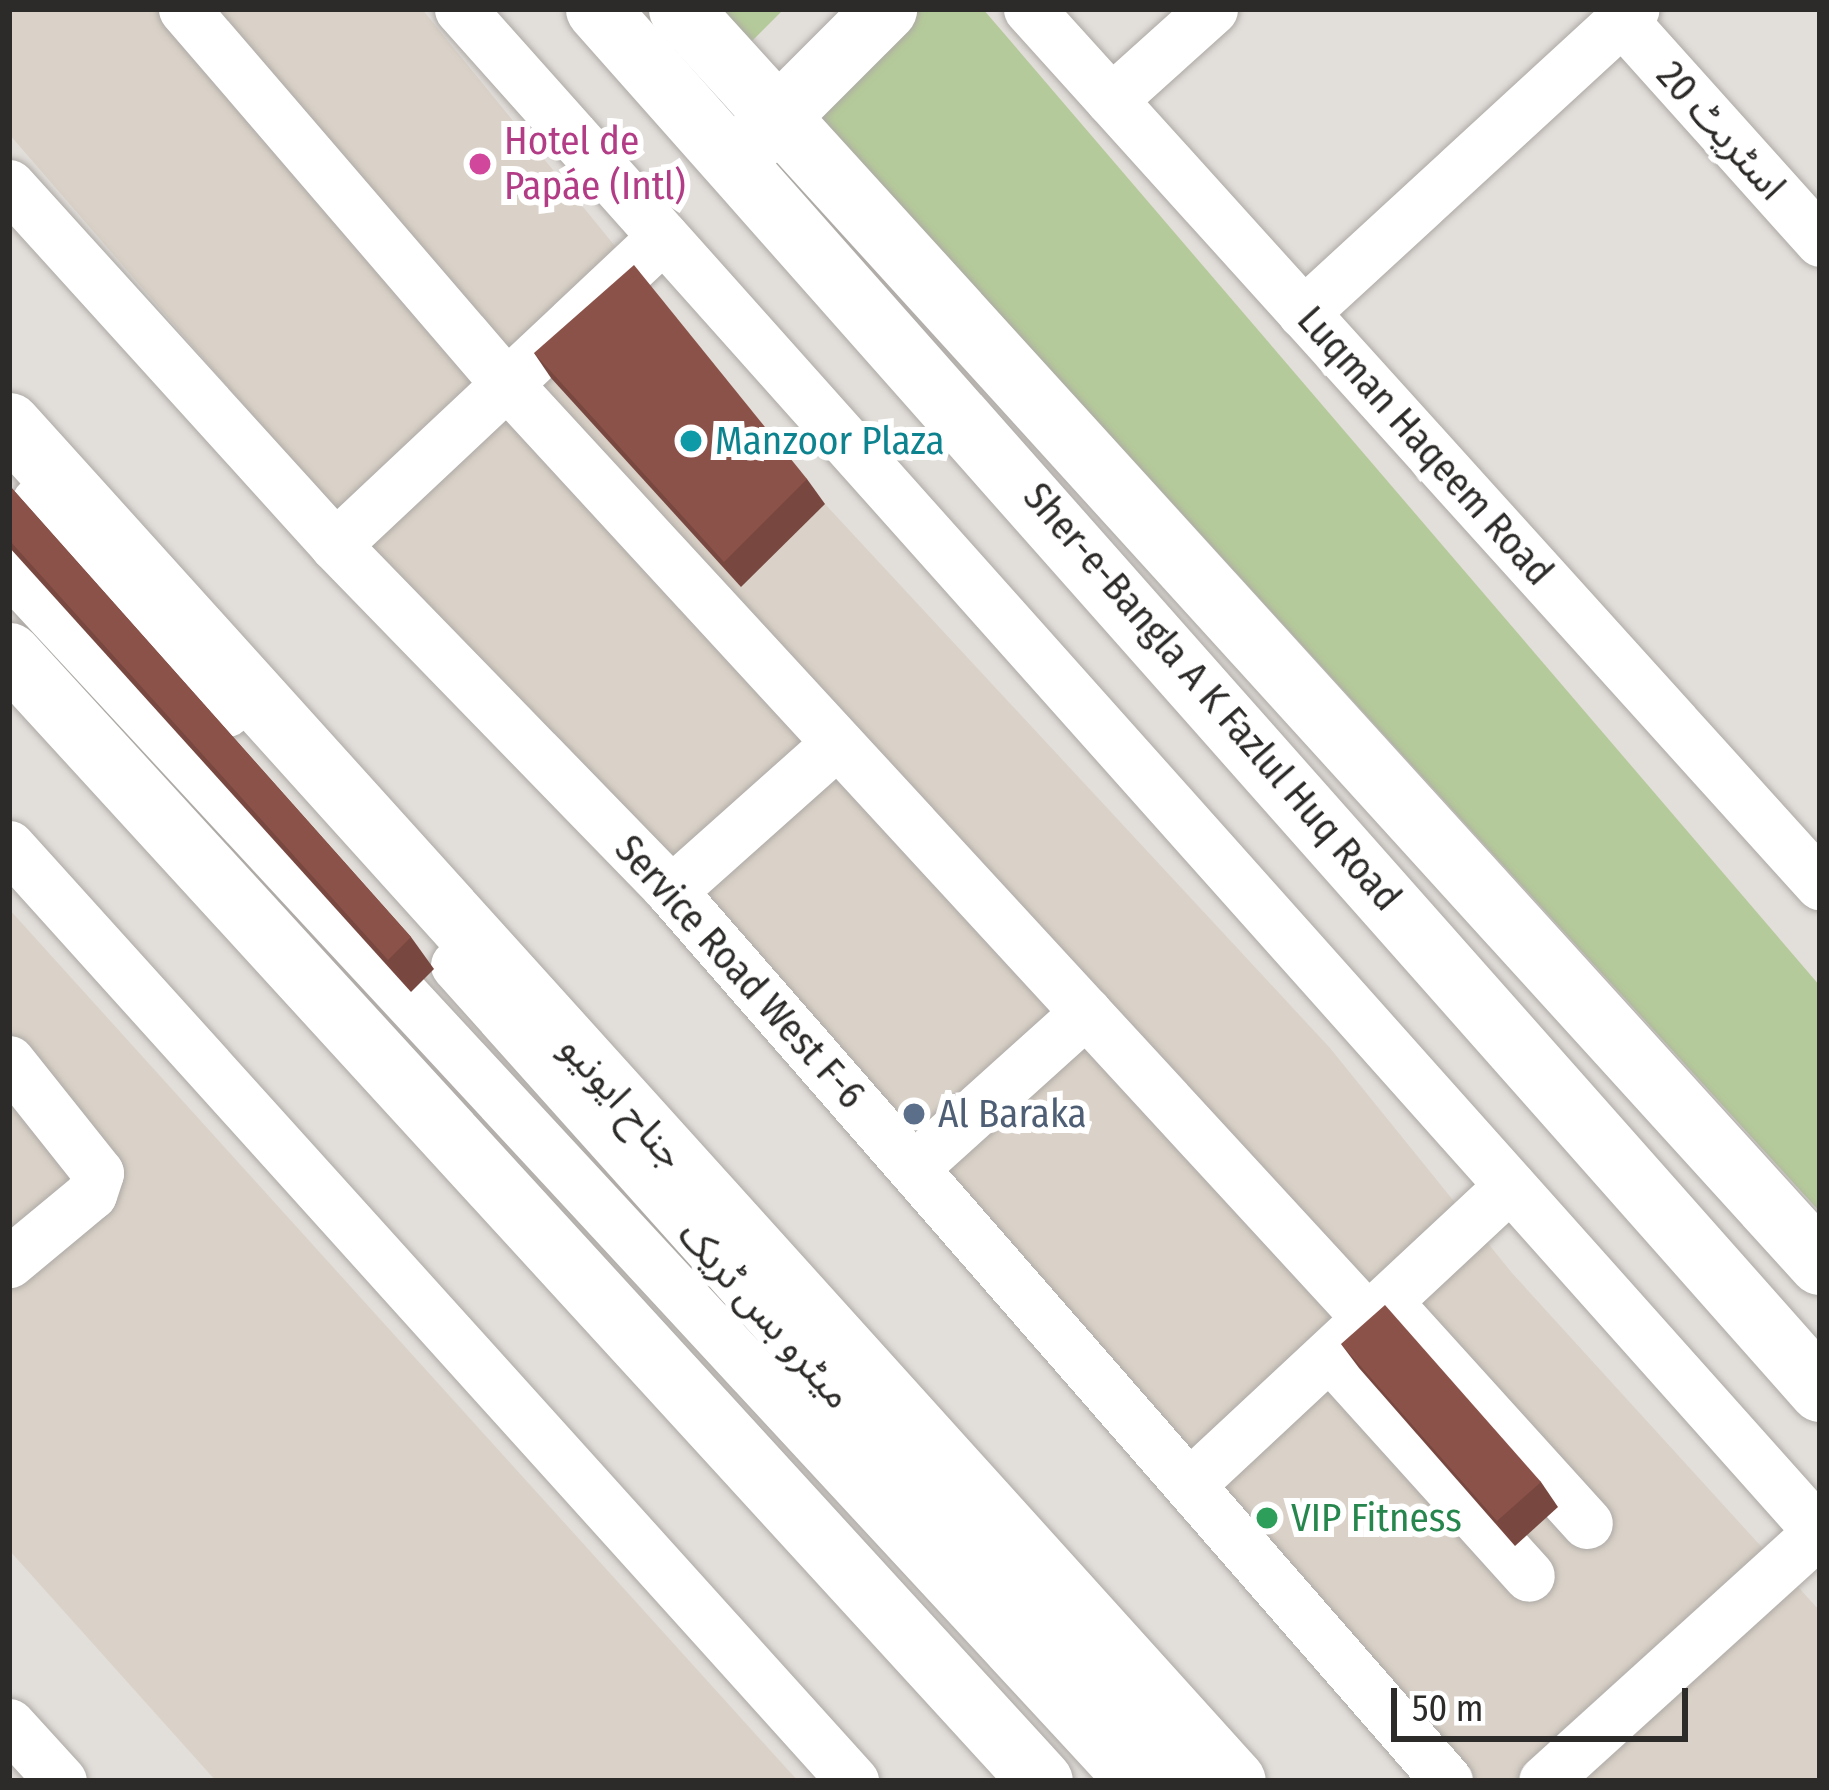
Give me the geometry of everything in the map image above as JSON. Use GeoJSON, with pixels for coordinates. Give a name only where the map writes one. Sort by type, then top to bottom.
{"type":"FeatureCollection","features":[{"type":"Feature","properties":{"kind":"main road","name":"Sher-e-Bangla A K Fazlul Huq Road"},"geometry":{"type":"LineString","coordinates":[[597,9],[741,124],[1820,1263]]}},
{"type":"Feature","properties":{"kind":"main road","name":"Sher-e-Bangla A K Fazlul Huq Road"},"geometry":{"type":"LineString","coordinates":[[680,9],[741,124],[1820,1390]]}},
{"type":"Feature","properties":{"kind":"main road"},"geometry":{"type":"LineString","coordinates":[[741,124],[825,9]]}},
{"type":"Feature","properties":{"kind":"main road"},"geometry":{"type":"LineString","coordinates":[[741,124],[885,9]]}},
{"type":"Feature","properties":{"kind":"main road","name":"جناح ایونیو"},"geometry":{"type":"LineString","coordinates":[[9,424],[1234,1781]]}},
{"type":"Feature","properties":{"kind":"main road"},"geometry":{"type":"LineString","coordinates":[[9,654],[1041,1781]]}},
{"type":"Feature","properties":{"kind":"street"},"geometry":{"type":"LineString","coordinates":[[184,9],[507,384],[1085,1012],[1587,1523]]}},
{"type":"Feature","properties":{"kind":"street"},"geometry":{"type":"LineString","coordinates":[[460,9],[1820,1532],[1544,1781]]}},
{"type":"Feature","properties":{"kind":"street","name":"Luqman Haqeem Road"},"geometry":{"type":"LineString","coordinates":[[1029,9],[1820,884]]}},
{"type":"Feature","properties":{"kind":"street"},"geometry":{"type":"LineString","coordinates":[[1111,100],[1212,9]]}},
{"type":"Feature","properties":{"kind":"street"},"geometry":{"type":"LineString","coordinates":[[1303,313],[1628,15]]}},
{"type":"Feature","properties":{"kind":"street","name":"اسٹریٹ 20"},"geometry":{"type":"LineString","coordinates":[[1628,15],[1820,241]]}},
{"type":"Feature","properties":{"kind":"street","name":"Service Road West F-6"},"geometry":{"type":"LineString","coordinates":[[9,184],[335,545],[670,891],[916,1166],[1447,1781]]}},
{"type":"Feature","properties":{"kind":"street"},"geometry":{"type":"LineString","coordinates":[[335,545],[663,236]]}},
{"type":"Feature","properties":{"kind":"street","name":"میٹرو بس ٹریک"},"geometry":{"type":"LineString","coordinates":[[9,471],[1186,1781]]}},
{"type":"Feature","properties":{"kind":"street","name":"میٹرو بس ٹریک"},"geometry":{"type":"LineString","coordinates":[[9,569],[1131,1781]]}},
{"type":"Feature","properties":{"kind":"street"},"geometry":{"type":"LineString","coordinates":[[670,891],[837,743]]}},
{"type":"Feature","properties":{"kind":"street"},"geometry":{"type":"LineString","coordinates":[[9,846],[853,1781]]}},
{"type":"Feature","properties":{"kind":"street"},"geometry":{"type":"LineString","coordinates":[[916,1166],[1085,1012]]}},
{"type":"Feature","properties":{"kind":"street"},"geometry":{"type":"LineString","coordinates":[[9,1061],[98,1172],[91,1194],[9,1262]]}},
{"type":"Feature","properties":{"kind":"street"},"geometry":{"type":"LineString","coordinates":[[1191,1483],[1382,1315],[1510,1186]]}},
{"type":"Feature","properties":{"kind":"street"},"geometry":{"type":"LineString","coordinates":[[1333,1359],[1528,1576]]}},
{"type":"Feature","properties":{"kind":"street"},"geometry":{"type":"LineString","coordinates":[[9,1724],[61,1781]]}},
{"type":"Feature","properties":{"kind":"shaded area"},"geometry":{"type":"Polygon","coordinates":[[[9,9],[422,9],[825,504],[1330,1048],[1512,1273],[1820,1611],[1820,1781],[1435,1781],[9,134],[9,9]]]}},
{"type":"Feature","properties":{"kind":"shaded area"},"geometry":{"type":"Polygon","coordinates":[[[9,909],[798,1781],[216,1781],[9,1550],[9,909]]]}},
{"type":"Feature","properties":{"kind":"green space"},"geometry":{"type":"Polygon","coordinates":[[[718,9],[784,9],[748,45],[718,9]]]}},
{"type":"Feature","properties":{"kind":"green space"},"geometry":{"type":"Polygon","coordinates":[[[917,9],[983,9],[1820,986],[1820,1212],[815,112],[917,9]]]}},
{"type":"Feature","properties":{"kind":"building","name":"Manzoor Plaza"},"geometry":{"type":"Polygon","coordinates":[[[634,265],[807,479],[724,562],[534,353],[634,265]]]}},
{"type":"Feature","properties":{"kind":"building"},"geometry":{"type":"Polygon","coordinates":[[[9,485],[411,937],[388,960],[9,540],[9,485]]]}},
{"type":"Feature","properties":{"kind":"building"},"geometry":{"type":"Polygon","coordinates":[[[1385,1305],[1541,1482],[1497,1521],[1341,1344],[1385,1305]]]}},
{"type":"Feature","properties":{"kind":"place","name":"Hotel de Papáe (Intl)"},"geometry":{"type":"Point","coordinates":[480,164]}},
{"type":"Feature","properties":{"kind":"place","name":"Manzoor Plaza"},"geometry":{"type":"Point","coordinates":[691,441]}},
{"type":"Feature","properties":{"kind":"place","name":"Al Baraka"},"geometry":{"type":"Point","coordinates":[914,1114]}},
{"type":"Feature","properties":{"kind":"place","name":"VIP Fitness"},"geometry":{"type":"Point","coordinates":[1267,1518]}}]}
